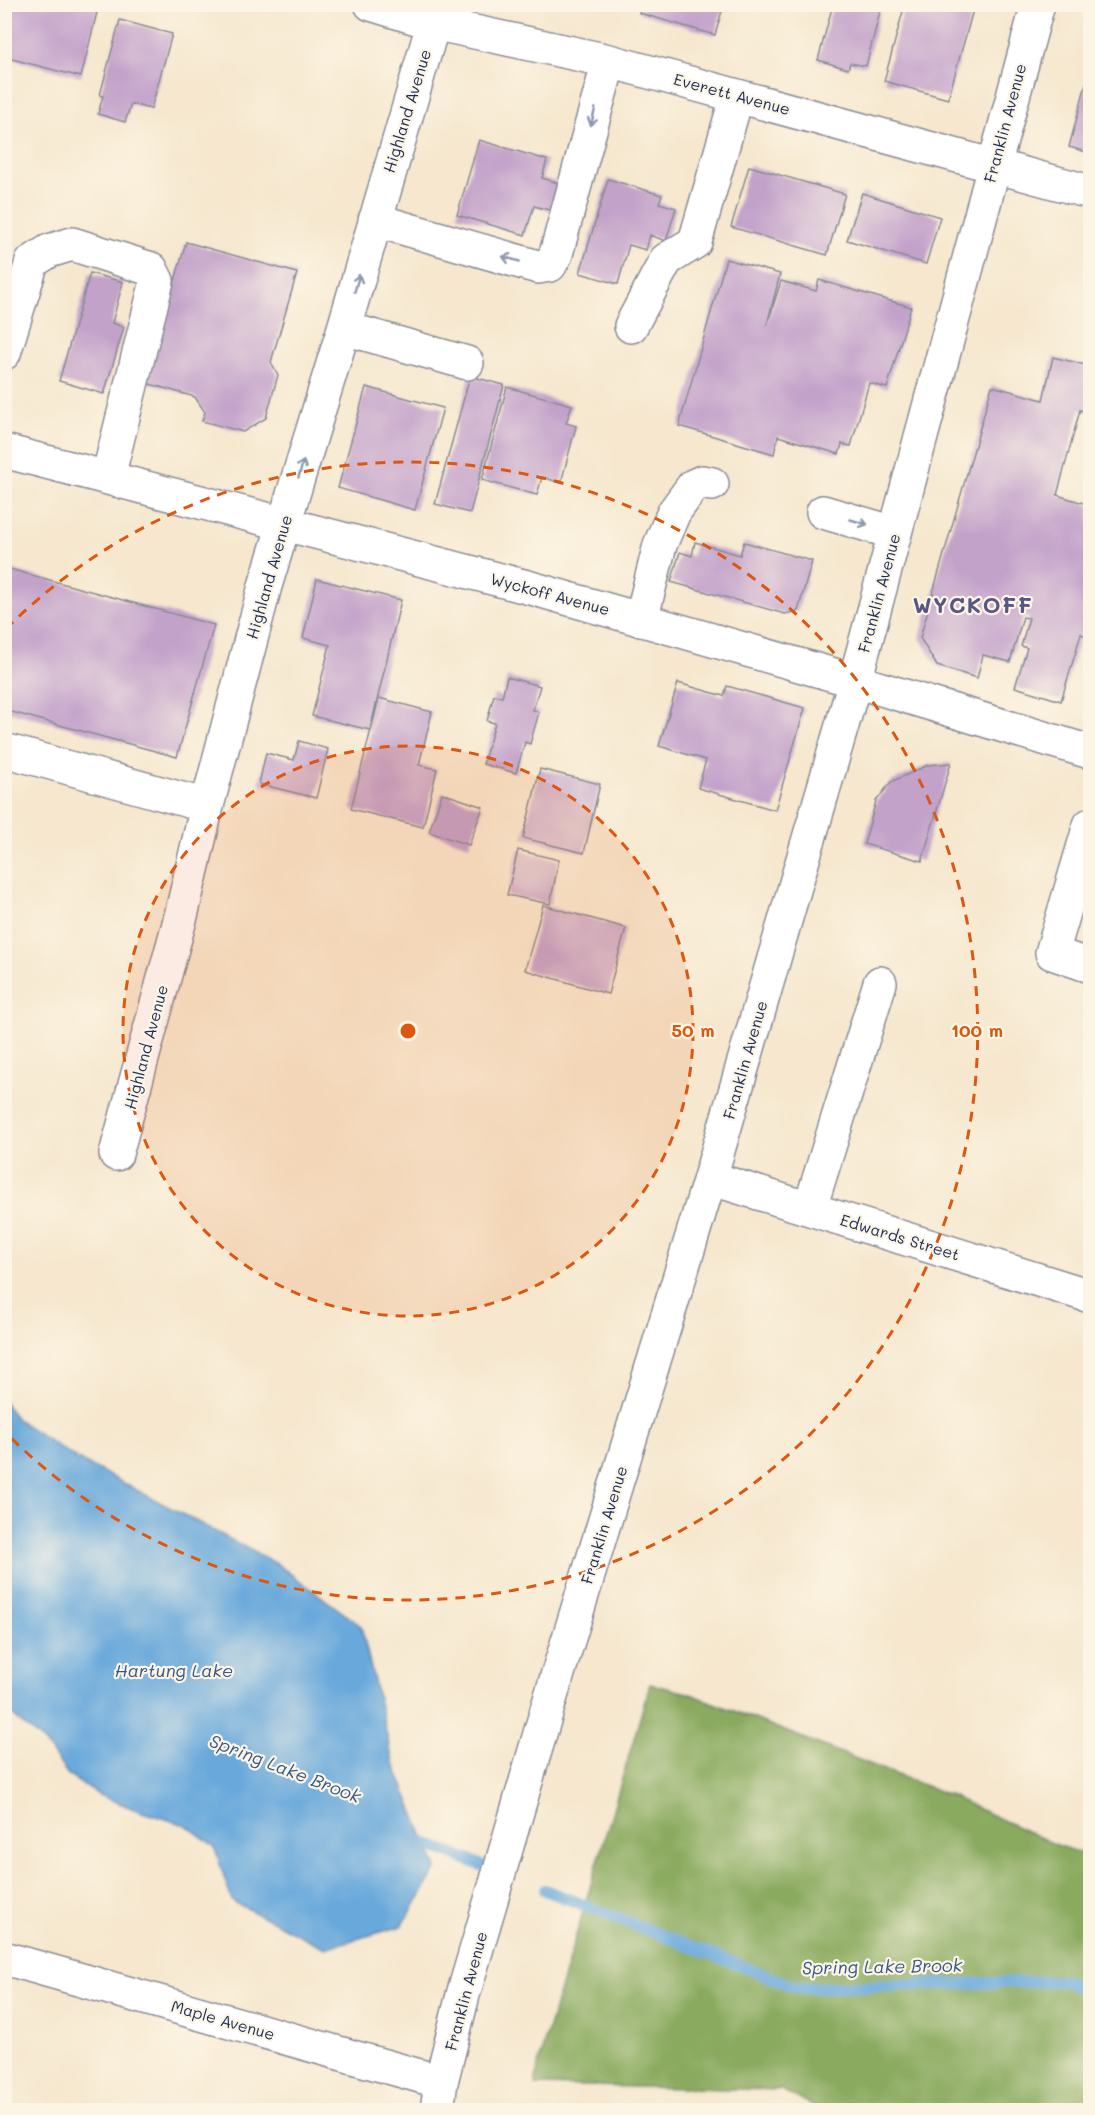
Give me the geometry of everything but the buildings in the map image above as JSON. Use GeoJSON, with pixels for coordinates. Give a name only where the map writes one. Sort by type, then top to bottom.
{"type":"FeatureCollection","features":[{"type":"Feature","properties":{"kind":"main road","name":"Everett Avenue"},"geometry":{"type":"LineString","coordinates":[[371,4],[436,14],[1090,192]]}},
{"type":"Feature","properties":{"kind":"main road","name":"Franklin Avenue"},"geometry":{"type":"LineString","coordinates":[[439,2096],[463,1995],[552,1693],[710,1178],[855,681],[1038,4]]}},
{"type":"Feature","properties":{"kind":"main road","name":"Highland Avenue"},"geometry":{"type":"LineString","coordinates":[[116,1154],[181,916],[207,806],[265,586],[345,328],[436,14]]}},
{"type":"Feature","properties":{"kind":"main road"},"geometry":{"type":"LineString","coordinates":[[375,220],[538,267],[550,265],[556,254],[609,61]]}},
{"type":"Feature","properties":{"kind":"main road"},"geometry":{"type":"LineString","coordinates":[[631,326],[666,260],[695,242],[737,96]]}},
{"type":"Feature","properties":{"kind":"main road"},"geometry":{"type":"LineString","coordinates":[[4,352],[32,262],[49,251],[72,244],[151,269],[157,280],[108,477]]}},
{"type":"Feature","properties":{"kind":"main road"},"geometry":{"type":"LineString","coordinates":[[345,328],[467,363]]}},
{"type":"Feature","properties":{"kind":"main road","name":"Wyckoff Avenue"},"geometry":{"type":"LineString","coordinates":[[4,451],[531,588],[855,681],[1090,752]]}},
{"type":"Feature","properties":{"kind":"main road"},"geometry":{"type":"LineString","coordinates":[[641,620],[660,545],[674,512],[693,486],[702,482],[712,484]]}},
{"type":"Feature","properties":{"kind":"main road"},"geometry":{"type":"LineString","coordinates":[[823,512],[895,533]]}},
{"type":"Feature","properties":{"kind":"main road"},"geometry":{"type":"LineString","coordinates":[[4,750],[207,806]]}},
{"type":"Feature","properties":{"kind":"main road"},"geometry":{"type":"LineString","coordinates":[[1090,825],[1052,953],[1090,966]]}},
{"type":"Feature","properties":{"kind":"main road"},"geometry":{"type":"LineString","coordinates":[[810,1208],[880,983]]}},
{"type":"Feature","properties":{"kind":"main road","name":"Edwards Street"},"geometry":{"type":"LineString","coordinates":[[710,1178],[1090,1296]]}},
{"type":"Feature","properties":{"kind":"main road","name":"Maple Avenue"},"geometry":{"type":"LineString","coordinates":[[4,1958],[439,2096]]}},
{"type":"Feature","properties":{"kind":"green space"},"geometry":{"type":"Polygon","coordinates":[[[650,1684],[688,1693],[951,1796],[1054,1844],[1090,1856],[1090,2110],[822,2110],[781,2090],[535,2085],[539,2061],[650,1684]]]}},
{"type":"Feature","properties":{"kind":"water","name":"Hartung Lake"},"geometry":{"type":"Polygon","coordinates":[[[4,1402],[17,1419],[74,1457],[277,1564],[361,1626],[393,1762],[437,1868],[402,1926],[325,1948],[232,1901],[214,1846],[186,1825],[139,1811],[99,1795],[69,1776],[45,1743],[5,1709],[4,1402]]]}},
{"type":"Feature","properties":{"kind":"waterway","name":"Spring Lake Brook"},"geometry":{"type":"LineString","coordinates":[[412,1838],[481,1865]]}},
{"type":"Feature","properties":{"kind":"waterway","name":"Spring Lake Brook"},"geometry":{"type":"LineString","coordinates":[[545,1890],[798,1988],[1065,1981],[1090,1994]]}},
{"type":"Feature","properties":{"kind":"district","name":"WYCKOFF"},"geometry":{"type":"Point","coordinates":[973,605]}}]}
